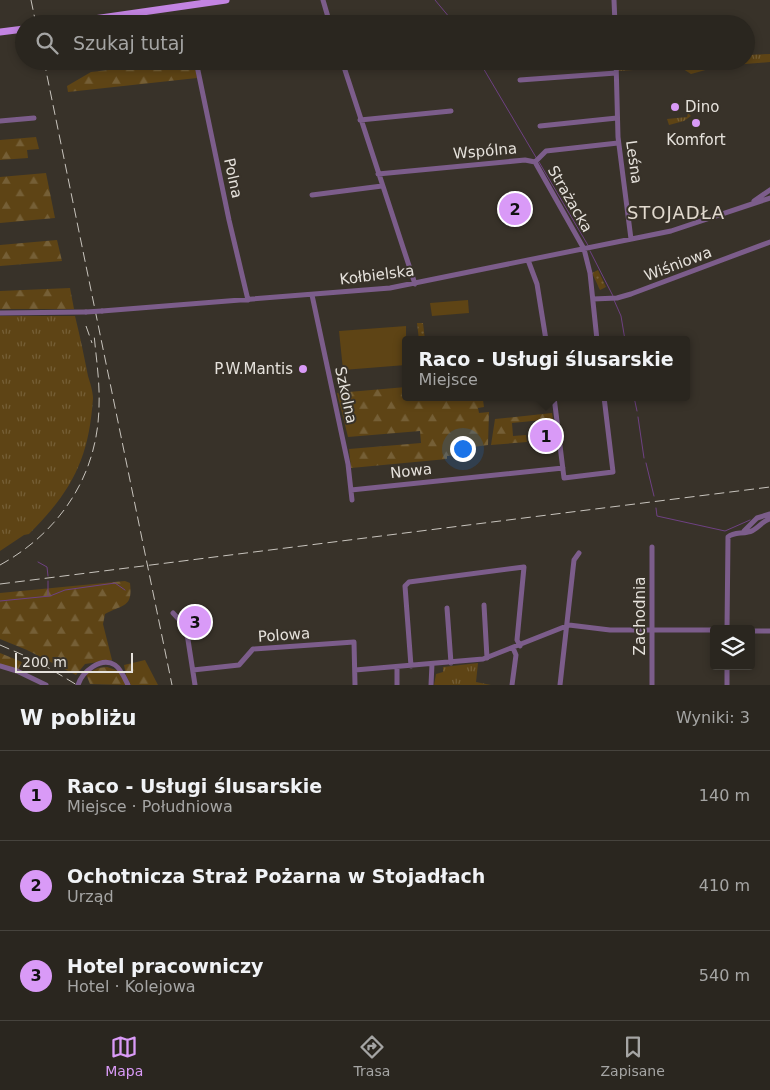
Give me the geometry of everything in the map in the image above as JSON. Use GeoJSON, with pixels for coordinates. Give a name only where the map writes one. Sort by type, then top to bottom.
{"type":"FeatureCollection","features":[{"type":"Feature","properties":{"kind":"main road"},"geometry":{"type":"LineString","coordinates":[[119,15],[226,0]]}},
{"type":"Feature","properties":{"kind":"street"},"geometry":{"type":"LineString","coordinates":[[323,0],[327,15]]}},
{"type":"Feature","properties":{"kind":"street"},"geometry":{"type":"LineString","coordinates":[[614,0],[615,15]]}},
{"type":"Feature","properties":{"kind":"street","name":"Polna"},"geometry":{"type":"LineString","coordinates":[[198,70],[229,220],[248,300]]}},
{"type":"Feature","properties":{"kind":"street"},"geometry":{"type":"LineString","coordinates":[[345,70],[415,284]]}},
{"type":"Feature","properties":{"kind":"street"},"geometry":{"type":"LineString","coordinates":[[520,80],[616,73]]}},
{"type":"Feature","properties":{"kind":"street","name":"Leśna"},"geometry":{"type":"LineString","coordinates":[[616,73],[618,143],[631,239]]}},
{"type":"Feature","properties":{"kind":"street"},"geometry":{"type":"LineString","coordinates":[[360,120],[451,111]]}},
{"type":"Feature","properties":{"kind":"street"},"geometry":{"type":"LineString","coordinates":[[0,121],[34,118]]}},
{"type":"Feature","properties":{"kind":"street"},"geometry":{"type":"LineString","coordinates":[[540,126],[617,118]]}},
{"type":"Feature","properties":{"kind":"street","name":"Wspólna"},"geometry":{"type":"LineString","coordinates":[[378,174],[525,160],[536,161],[546,151],[618,143]]}},
{"type":"Feature","properties":{"kind":"street","name":"Strażacka"},"geometry":{"type":"LineString","coordinates":[[536,161],[587,248],[597,336]]}},
{"type":"Feature","properties":{"kind":"street"},"geometry":{"type":"LineString","coordinates":[[312,194],[382,186]]}},
{"type":"Feature","properties":{"kind":"street","name":"Kołbielska"},"geometry":{"type":"LineString","coordinates":[[748,205],[770,192]]}},
{"type":"Feature","properties":{"kind":"street","name":"Kołbielska"},"geometry":{"type":"LineString","coordinates":[[0,313],[102,311],[366,291],[415,284],[681,228],[770,198]]}},
{"type":"Feature","properties":{"kind":"street","name":"Wiśniowa"},"geometry":{"type":"LineString","coordinates":[[593,299],[614,298],[655,286],[770,242]]}},
{"type":"Feature","properties":{"kind":"street"},"geometry":{"type":"LineString","coordinates":[[528,260],[537,284],[545,336]]}},
{"type":"Feature","properties":{"kind":"street","name":"Szkolna"},"geometry":{"type":"LineString","coordinates":[[312,295],[352,500]]}},
{"type":"Feature","properties":{"kind":"street"},"geometry":{"type":"LineString","coordinates":[[554,401],[564,478],[613,472],[604,401]]}},
{"type":"Feature","properties":{"kind":"street","name":"Nowa"},"geometry":{"type":"LineString","coordinates":[[351,490],[562,468]]}},
{"type":"Feature","properties":{"kind":"street"},"geometry":{"type":"LineString","coordinates":[[742,532],[758,518],[770,514]]}},
{"type":"Feature","properties":{"kind":"street"},"geometry":{"type":"LineString","coordinates":[[727,625],[728,538],[730,534],[750,532],[761,522],[770,519]]}},
{"type":"Feature","properties":{"kind":"street","name":"Zachodnia"},"geometry":{"type":"LineString","coordinates":[[652,547],[652,685]]}},
{"type":"Feature","properties":{"kind":"street"},"geometry":{"type":"LineString","coordinates":[[560,685],[574,560],[579,553]]}},
{"type":"Feature","properties":{"kind":"street"},"geometry":{"type":"LineString","coordinates":[[411,666],[405,586],[409,582],[524,567],[518,640],[520,646]]}},
{"type":"Feature","properties":{"kind":"street"},"geometry":{"type":"LineString","coordinates":[[484,604],[487,658]]}},
{"type":"Feature","properties":{"kind":"street"},"geometry":{"type":"LineString","coordinates":[[448,608],[451,663]]}},
{"type":"Feature","properties":{"kind":"street"},"geometry":{"type":"LineString","coordinates":[[173,613],[186,627],[195,685]]}},
{"type":"Feature","properties":{"kind":"street"},"geometry":{"type":"LineString","coordinates":[[355,685],[355,670],[451,663],[487,658],[566,626],[610,630],[710,630]]}},
{"type":"Feature","properties":{"kind":"street"},"geometry":{"type":"LineString","coordinates":[[755,631],[770,631]]}},
{"type":"Feature","properties":{"kind":"street","name":"Polowa"},"geometry":{"type":"LineString","coordinates":[[193,670],[238,665],[253,649],[354,642],[355,670]]}},
{"type":"Feature","properties":{"kind":"street"},"geometry":{"type":"LineString","coordinates":[[512,685],[516,655],[513,648]]}},
{"type":"Feature","properties":{"kind":"street"},"geometry":{"type":"LineString","coordinates":[[78,685],[82,676],[89,668],[109,664],[117,666],[128,685]]}},
{"type":"Feature","properties":{"kind":"street"},"geometry":{"type":"LineString","coordinates":[[431,685],[432,664]]}},
{"type":"Feature","properties":{"kind":"street"},"geometry":{"type":"LineString","coordinates":[[0,666],[17,671],[46,685]]}},
{"type":"Feature","properties":{"kind":"street"},"geometry":{"type":"LineString","coordinates":[[397,667],[397,685]]}},
{"type":"Feature","properties":{"kind":"street"},"geometry":{"type":"LineString","coordinates":[[727,670],[727,685]]}},
{"type":"Feature","properties":{"kind":"green space"},"geometry":{"type":"Polygon","coordinates":[[[770,54],[770,62],[755,63],[755,55],[770,54]]]}},
{"type":"Feature","properties":{"kind":"green space"},"geometry":{"type":"Polygon","coordinates":[[[108,70],[196,70],[197,78],[68,92],[67,86],[91,72],[108,70]]]}},
{"type":"Feature","properties":{"kind":"green space"},"geometry":{"type":"Polygon","coordinates":[[[685,70],[706,70],[691,74],[685,70]]]}},
{"type":"Feature","properties":{"kind":"green space"},"geometry":{"type":"Polygon","coordinates":[[[688,113],[691,116],[684,121],[669,125],[667,119],[687,117],[688,113]]]}},
{"type":"Feature","properties":{"kind":"green space"},"geometry":{"type":"Polygon","coordinates":[[[36,137],[39,149],[27,150],[28,158],[0,160],[0,140],[36,137]]]}},
{"type":"Feature","properties":{"kind":"green space"},"geometry":{"type":"Polygon","coordinates":[[[46,173],[55,218],[0,223],[0,177],[46,173]]]}},
{"type":"Feature","properties":{"kind":"green space"},"geometry":{"type":"Polygon","coordinates":[[[57,240],[62,261],[0,266],[0,245],[57,240]]]}},
{"type":"Feature","properties":{"kind":"green space"},"geometry":{"type":"Polygon","coordinates":[[[598,270],[606,287],[600,290],[592,273],[598,270]]]}},
{"type":"Feature","properties":{"kind":"green space"},"geometry":{"type":"Polygon","coordinates":[[[70,288],[74,309],[0,309],[0,291],[70,288]]]}},
{"type":"Feature","properties":{"kind":"green space"},"geometry":{"type":"Polygon","coordinates":[[[468,300],[469,313],[432,316],[430,303],[468,300]]]}},
{"type":"Feature","properties":{"kind":"green space"},"geometry":{"type":"Polygon","coordinates":[[[0,316],[75,316],[93,398],[87,439],[76,473],[67,488],[57,503],[29,534],[24,535],[0,551],[0,316]]]}},
{"type":"Feature","properties":{"kind":"green space"},"geometry":{"type":"Polygon","coordinates":[[[417,323],[423,323],[425,336],[419,336],[417,323]]]}},
{"type":"Feature","properties":{"kind":"green space"},"geometry":{"type":"Polygon","coordinates":[[[406,326],[406,336],[402,336],[402,365],[343,370],[339,331],[406,326]]]}},
{"type":"Feature","properties":{"kind":"green space"},"geometry":{"type":"Polygon","coordinates":[[[402,387],[402,401],[483,401],[484,407],[478,408],[479,413],[489,412],[488,445],[473,447],[474,454],[447,456],[447,459],[351,468],[349,449],[421,443],[420,431],[348,437],[337,393],[402,387]]]}},
{"type":"Feature","properties":{"kind":"green space"},"geometry":{"type":"Polygon","coordinates":[[[552,413],[553,419],[512,423],[513,436],[526,435],[527,442],[491,445],[495,419],[552,413]]]}},
{"type":"Feature","properties":{"kind":"green space"},"geometry":{"type":"Polygon","coordinates":[[[125,581],[130,583],[131,591],[128,601],[105,614],[103,624],[112,660],[85,664],[76,675],[27,650],[0,639],[0,593],[125,581]]]}},
{"type":"Feature","properties":{"kind":"green space"},"geometry":{"type":"Polygon","coordinates":[[[0,653],[22,662],[18,670],[0,665],[0,653]]]}},
{"type":"Feature","properties":{"kind":"green space"},"geometry":{"type":"Polygon","coordinates":[[[145,660],[158,685],[131,685],[124,665],[145,660]]]}},
{"type":"Feature","properties":{"kind":"green space"},"geometry":{"type":"Polygon","coordinates":[[[478,663],[476,682],[491,685],[434,685],[436,674],[443,672],[443,667],[478,663]]]}},
{"type":"Feature","properties":{"kind":"green space"},"geometry":{"type":"Polygon","coordinates":[[[107,667],[119,671],[127,685],[90,684],[86,674],[98,668],[107,667]]]}},
{"type":"Feature","properties":{"kind":"waterway"},"geometry":{"type":"LineString","coordinates":[[435,0],[448,15]]}},
{"type":"Feature","properties":{"kind":"waterway"},"geometry":{"type":"LineString","coordinates":[[484,70],[537,159]]}},
{"type":"Feature","properties":{"kind":"waterway"},"geometry":{"type":"LineString","coordinates":[[539,162],[589,247]]}},
{"type":"Feature","properties":{"kind":"waterway"},"geometry":{"type":"LineString","coordinates":[[590,251],[613,296]]}},
{"type":"Feature","properties":{"kind":"waterway"},"geometry":{"type":"LineString","coordinates":[[614,300],[621,316],[624,336]]}},
{"type":"Feature","properties":{"kind":"waterway"},"geometry":{"type":"LineString","coordinates":[[635,401],[637,411]]}},
{"type":"Feature","properties":{"kind":"waterway"},"geometry":{"type":"LineString","coordinates":[[638,417],[644,458]]}},
{"type":"Feature","properties":{"kind":"waterway"},"geometry":{"type":"LineString","coordinates":[[646,463],[654,496]]}},
{"type":"Feature","properties":{"kind":"waterway"},"geometry":{"type":"LineString","coordinates":[[656,508],[657,516],[725,531],[750,520]]}},
{"type":"Feature","properties":{"kind":"waterway"},"geometry":{"type":"LineString","coordinates":[[38,562],[47,567],[48,576]]}},
{"type":"Feature","properties":{"kind":"waterway"},"geometry":{"type":"LineString","coordinates":[[48,581],[48,595]]}},
{"type":"Feature","properties":{"kind":"waterway"},"geometry":{"type":"LineString","coordinates":[[0,601],[50,596],[65,590],[115,583],[125,590]]}},
{"type":"Feature","properties":{"kind":"railway"},"geometry":{"type":"LineString","coordinates":[[31,0],[34,15]]}},
{"type":"Feature","properties":{"kind":"railway"},"geometry":{"type":"LineString","coordinates":[[46,70],[172,685]]}},
{"type":"Feature","properties":{"kind":"railway"},"geometry":{"type":"LineString","coordinates":[[86,326],[92,343]]}},
{"type":"Feature","properties":{"kind":"railway"},"geometry":{"type":"LineString","coordinates":[[0,565],[21,552],[41,536],[72,499],[83,478],[92,455],[97,431],[99,406],[94,334]]}},
{"type":"Feature","properties":{"kind":"railway"},"geometry":{"type":"LineString","coordinates":[[0,584],[770,487]]}},
{"type":"Feature","properties":{"kind":"railway"},"geometry":{"type":"LineString","coordinates":[[0,645],[37,661],[77,685]]}},
{"type":"Feature","properties":{"kind":"place","name":"Dino"},"geometry":{"type":"Point","coordinates":[675,107]}},
{"type":"Feature","properties":{"kind":"place","name":"Komfort"},"geometry":{"type":"Point","coordinates":[696,123]}},
{"type":"Feature","properties":{"kind":"place","name":"Ochotnicza Straż Pożarna w Stojadłach"},"geometry":{"type":"Point","coordinates":[515,209]}},
{"type":"Feature","properties":{"kind":"place","name":"P.W.Mantis"},"geometry":{"type":"Point","coordinates":[303,369]}},
{"type":"Feature","properties":{"kind":"place","name":"Raco - Usługi ślusarskie"},"geometry":{"type":"Point","coordinates":[546,436]}},
{"type":"Feature","properties":{"kind":"place","name":"Hotel pracowniczy"},"geometry":{"type":"Point","coordinates":[195,622]}},
{"type":"Feature","properties":{"kind":"district","name":"STOJADŁA"},"geometry":{"type":"Point","coordinates":[676,212]}}]}
